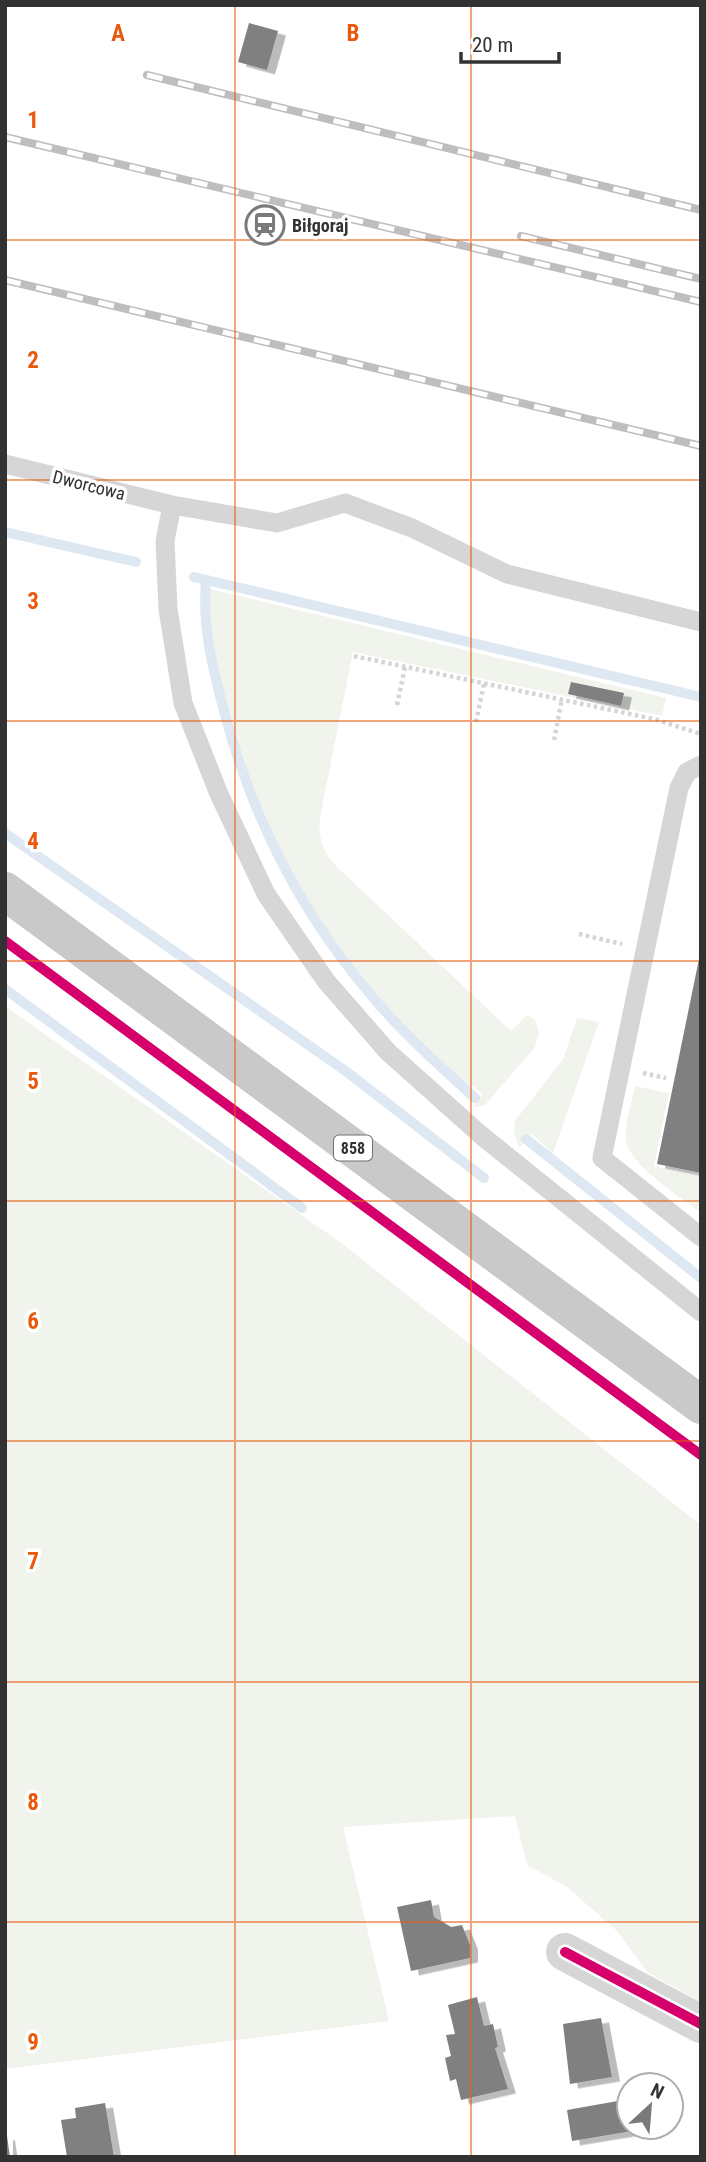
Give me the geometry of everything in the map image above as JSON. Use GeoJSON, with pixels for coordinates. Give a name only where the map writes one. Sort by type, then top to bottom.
{"type":"FeatureCollection","features":[{"type":"Feature","properties":{"kind":"main road","name":"858"},"geometry":{"type":"LineString","coordinates":[[5,891],[701,1405]]}},
{"type":"Feature","properties":{"kind":"street"},"geometry":{"type":"LineString","coordinates":[[565,1952],[701,2024]]}},
{"type":"Feature","properties":{"kind":"lane","name":"Dworcowa"},"geometry":{"type":"LineString","coordinates":[[5,464],[172,505],[277,523],[345,503],[412,528],[507,574],[701,622]]}},
{"type":"Feature","properties":{"kind":"lane"},"geometry":{"type":"LineString","coordinates":[[172,505],[165,541],[168,609],[183,703],[219,794],[266,894],[326,981],[364,1027],[427,1089],[701,1312]]}},
{"type":"Feature","properties":{"kind":"lane"},"geometry":{"type":"LineString","coordinates":[[701,765],[687,772],[679,789],[602,1158],[701,1237]]}},
{"type":"Feature","properties":{"kind":"path"},"geometry":{"type":"LineString","coordinates":[[354,656],[562,699],[701,734]]}},
{"type":"Feature","properties":{"kind":"path"},"geometry":{"type":"LineString","coordinates":[[397,705],[405,667]]}},
{"type":"Feature","properties":{"kind":"path"},"geometry":{"type":"LineString","coordinates":[[476,722],[484,682]]}},
{"type":"Feature","properties":{"kind":"path"},"geometry":{"type":"LineString","coordinates":[[554,740],[562,699]]}},
{"type":"Feature","properties":{"kind":"path"},"geometry":{"type":"LineString","coordinates":[[579,934],[607,941]]}},
{"type":"Feature","properties":{"kind":"shaded area"},"geometry":{"type":"Polygon","coordinates":[[[210,589],[666,698],[662,716],[353,652],[321,812],[321,841],[336,866],[511,1031],[527,1015],[535,1020],[539,1033],[535,1047],[484,1106],[473,1107],[482,1094],[473,1086],[470,1089],[410,1031],[360,975],[306,897],[283,855],[263,812],[231,723],[213,644],[210,589]]]}},
{"type":"Feature","properties":{"kind":"shaded area"},"geometry":{"type":"Polygon","coordinates":[[[5,1006],[337,1240],[701,1525],[701,2002],[647,1972],[617,1931],[567,1887],[527,1865],[515,1816],[343,1827],[389,2021],[5,2069],[5,1006]]]}},
{"type":"Feature","properties":{"kind":"shaded area"},"geometry":{"type":"Polygon","coordinates":[[[577,1018],[599,1022],[553,1153],[531,1133],[519,1148],[514,1132],[515,1121],[563,1059],[577,1018]]]}},
{"type":"Feature","properties":{"kind":"shaded area"},"geometry":{"type":"Polygon","coordinates":[[[635,1086],[669,1093],[654,1166],[701,1176],[701,1213],[646,1171],[630,1151],[626,1141],[626,1128],[635,1086]]]}},
{"type":"Feature","properties":{"kind":"building"},"geometry":{"type":"Polygon","coordinates":[[[249,23],[278,31],[267,70],[238,62],[249,23]]]}},
{"type":"Feature","properties":{"kind":"building"},"geometry":{"type":"Polygon","coordinates":[[[571,682],[624,693],[621,706],[568,694],[571,682]]]}},
{"type":"Feature","properties":{"kind":"building"},"geometry":{"type":"Polygon","coordinates":[[[701,954],[701,1173],[657,1164],[701,954]]]}},
{"type":"Feature","properties":{"kind":"building"},"geometry":{"type":"Polygon","coordinates":[[[431,1900],[434,1917],[451,1927],[462,1925],[470,1945],[470,1958],[411,1971],[397,1907],[431,1900]]]}},
{"type":"Feature","properties":{"kind":"building"},"geometry":{"type":"Polygon","coordinates":[[[477,1997],[484,2026],[493,2024],[498,2047],[495,2048],[508,2089],[461,2100],[456,2079],[450,2081],[445,2058],[451,2056],[446,2035],[455,2034],[448,2005],[477,1997]]]}},
{"type":"Feature","properties":{"kind":"building"},"geometry":{"type":"Polygon","coordinates":[[[601,2018],[612,2077],[570,2084],[563,2024],[601,2018]]]}},
{"type":"Feature","properties":{"kind":"building"},"geometry":{"type":"Polygon","coordinates":[[[615,2101],[615,2134],[572,2141],[567,2110],[615,2101]]]}},
{"type":"Feature","properties":{"kind":"building"},"geometry":{"type":"Polygon","coordinates":[[[105,2103],[114,2157],[67,2157],[61,2120],[76,2118],[75,2108],[105,2103]]]}},
{"type":"Feature","properties":{"kind":"building"},"geometry":{"type":"Polygon","coordinates":[[[7,2136],[10,2157],[5,2157],[7,2136]]]}},
{"type":"Feature","properties":{"kind":"waterway"},"geometry":{"type":"LineString","coordinates":[[5,532],[136,562]]}},
{"type":"Feature","properties":{"kind":"waterway"},"geometry":{"type":"LineString","coordinates":[[194,577],[701,697]]}},
{"type":"Feature","properties":{"kind":"waterway"},"geometry":{"type":"LineString","coordinates":[[206,580],[207,630],[224,711],[249,790],[283,865],[325,935],[376,1001],[475,1098]]}},
{"type":"Feature","properties":{"kind":"waterway"},"geometry":{"type":"LineString","coordinates":[[5,833],[347,1072],[484,1178]]}},
{"type":"Feature","properties":{"kind":"waterway"},"geometry":{"type":"LineString","coordinates":[[5,989],[302,1208]]}},
{"type":"Feature","properties":{"kind":"waterway"},"geometry":{"type":"LineString","coordinates":[[526,1139],[701,1278]]}},
{"type":"Feature","properties":{"kind":"railway"},"geometry":{"type":"LineString","coordinates":[[147,75],[701,210]]}},
{"type":"Feature","properties":{"kind":"railway"},"geometry":{"type":"LineString","coordinates":[[5,137],[701,302]]}},
{"type":"Feature","properties":{"kind":"railway"},"geometry":{"type":"LineString","coordinates":[[521,236],[701,279]]}},
{"type":"Feature","properties":{"kind":"railway"},"geometry":{"type":"LineString","coordinates":[[5,280],[701,446]]}},
{"type":"Feature","properties":{"kind":"cycle path"},"geometry":{"type":"LineString","coordinates":[[5,941],[701,1455]]}},
{"type":"Feature","properties":{"kind":"cycle path"},"geometry":{"type":"LineString","coordinates":[[565,1952],[701,2024]]}},
{"type":"Feature","properties":{"kind":"place","name":"Biłgoraj"},"geometry":{"type":"Point","coordinates":[265,225]}}]}
